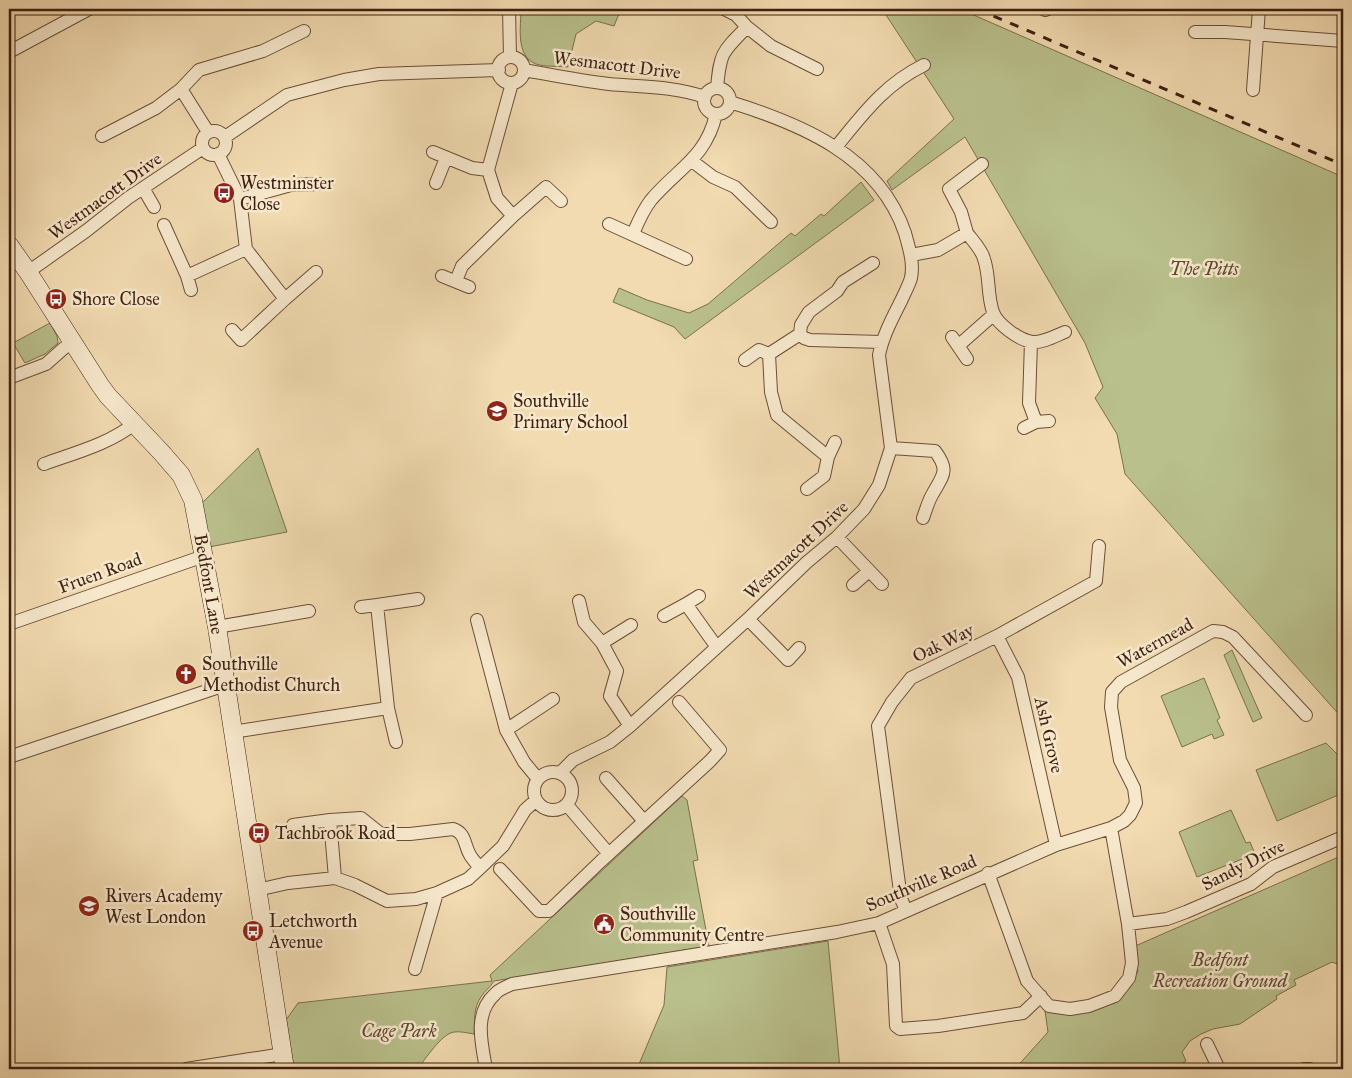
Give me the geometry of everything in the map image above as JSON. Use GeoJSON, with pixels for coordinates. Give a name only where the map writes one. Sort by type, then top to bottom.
{"type":"FeatureCollection","features":[{"type":"Feature","properties":{"kind":"main road","name":"Bedfont Lane"},"geometry":{"type":"LineString","coordinates":[[9,245],[108,396],[178,472],[193,500],[216,627],[284,1062]]}},
{"type":"Feature","properties":{"kind":"street"},"geometry":{"type":"LineString","coordinates":[[9,52],[88,9]]}},
{"type":"Feature","properties":{"kind":"street"},"geometry":{"type":"LineString","coordinates":[[509,9],[510,57]]}},
{"type":"Feature","properties":{"kind":"street"},"geometry":{"type":"LineString","coordinates":[[724,9],[736,15],[747,27],[771,46],[802,54],[817,68]]}},
{"type":"Feature","properties":{"kind":"street"},"geometry":{"type":"LineString","coordinates":[[1253,90],[1259,9]]}},
{"type":"Feature","properties":{"kind":"street"},"geometry":{"type":"LineString","coordinates":[[717,88],[719,63],[725,49],[747,27]]}},
{"type":"Feature","properties":{"kind":"street"},"geometry":{"type":"LineString","coordinates":[[102,136],[156,108],[181,89],[200,70],[263,51],[304,30]]}},
{"type":"Feature","properties":{"kind":"street"},"geometry":{"type":"LineString","coordinates":[[1195,32],[1257,34],[1343,41]]}},
{"type":"Feature","properties":{"kind":"street"},"geometry":{"type":"LineString","coordinates":[[512,83],[501,78],[498,70],[502,61],[510,57],[518,59],[523,64],[524,70],[521,78],[512,83],[488,170],[497,198],[513,216]]}},
{"type":"Feature","properties":{"kind":"street"},"geometry":{"type":"LineString","coordinates":[[836,147],[870,106],[893,83],[924,64]]}},
{"type":"Feature","properties":{"kind":"street"},"geometry":{"type":"LineString","coordinates":[[224,137],[287,95],[344,80],[378,74],[498,70]]}},
{"type":"Feature","properties":{"kind":"street","name":"Wesmacott Drive"},"geometry":{"type":"LineString","coordinates":[[524,70],[607,84],[664,88],[690,92],[705,97]]}},
{"type":"Feature","properties":{"kind":"street"},"geometry":{"type":"LineString","coordinates":[[717,88],[726,92],[730,102],[725,111],[716,114],[711,113],[705,107],[705,97],[710,90],[717,88]]}},
{"type":"Feature","properties":{"kind":"street"},"geometry":{"type":"LineString","coordinates":[[181,89],[208,132]]}},
{"type":"Feature","properties":{"kind":"street","name":"Westmacott Drive"},"geometry":{"type":"LineString","coordinates":[[560,773],[573,760],[610,742],[630,726],[748,619],[806,563],[837,537],[864,508],[879,485],[891,448],[879,355],[882,342],[911,280],[912,255],[901,224],[879,187],[852,158],[806,130],[730,102]]}},
{"type":"Feature","properties":{"kind":"street"},"geometry":{"type":"LineString","coordinates":[[632,234],[650,200],[692,161],[708,139],[716,114]]}},
{"type":"Feature","properties":{"kind":"street"},"geometry":{"type":"LineString","coordinates":[[218,131],[224,137],[225,146],[218,154],[208,154],[203,148],[202,139],[208,132],[218,131]]}},
{"type":"Feature","properties":{"kind":"street","name":"Westmacott Drive"},"geometry":{"type":"LineString","coordinates":[[28,272],[143,188],[203,148]]}},
{"type":"Feature","properties":{"kind":"street"},"geometry":{"type":"LineString","coordinates":[[433,152],[472,168],[488,170]]}},
{"type":"Feature","properties":{"kind":"street"},"geometry":{"type":"LineString","coordinates":[[218,154],[240,199],[246,249],[285,299]]}},
{"type":"Feature","properties":{"kind":"street"},"geometry":{"type":"LineString","coordinates":[[436,183],[446,158]]}},
{"type":"Feature","properties":{"kind":"street"},"geometry":{"type":"LineString","coordinates":[[692,161],[713,177],[735,187],[771,222]]}},
{"type":"Feature","properties":{"kind":"street"},"geometry":{"type":"LineString","coordinates":[[982,164],[944,192],[961,212],[967,233],[984,256],[994,315],[1013,334],[1031,342],[1050,339],[1065,332]]}},
{"type":"Feature","properties":{"kind":"street"},"geometry":{"type":"LineString","coordinates":[[240,199],[291,185],[319,184]]}},
{"type":"Feature","properties":{"kind":"street"},"geometry":{"type":"LineString","coordinates":[[456,281],[462,266],[549,184],[560,201]]}},
{"type":"Feature","properties":{"kind":"street"},"geometry":{"type":"LineString","coordinates":[[143,188],[154,207]]}},
{"type":"Feature","properties":{"kind":"street"},"geometry":{"type":"LineString","coordinates":[[164,224],[188,276],[191,290]]}},
{"type":"Feature","properties":{"kind":"street"},"geometry":{"type":"LineString","coordinates":[[610,224],[686,259]]}},
{"type":"Feature","properties":{"kind":"street"},"geometry":{"type":"LineString","coordinates":[[912,255],[938,250],[967,233]]}},
{"type":"Feature","properties":{"kind":"street"},"geometry":{"type":"LineString","coordinates":[[188,276],[246,249]]}},
{"type":"Feature","properties":{"kind":"street"},"geometry":{"type":"LineString","coordinates":[[800,334],[801,325],[809,312],[837,292],[843,282],[873,263]]}},
{"type":"Feature","properties":{"kind":"street"},"geometry":{"type":"LineString","coordinates":[[232,330],[241,340],[316,272]]}},
{"type":"Feature","properties":{"kind":"street"},"geometry":{"type":"LineString","coordinates":[[442,276],[469,287]]}},
{"type":"Feature","properties":{"kind":"street"},"geometry":{"type":"LineString","coordinates":[[967,359],[955,342],[994,315]]}},
{"type":"Feature","properties":{"kind":"street"},"geometry":{"type":"LineString","coordinates":[[800,334],[804,338],[819,341],[882,342]]}},
{"type":"Feature","properties":{"kind":"street"},"geometry":{"type":"LineString","coordinates":[[769,354],[800,334]]}},
{"type":"Feature","properties":{"kind":"street"},"geometry":{"type":"LineString","coordinates":[[1024,428],[1042,421],[1029,403],[1031,342]]}},
{"type":"Feature","properties":{"kind":"street"},"geometry":{"type":"LineString","coordinates":[[9,378],[46,364],[64,348],[73,343]]}},
{"type":"Feature","properties":{"kind":"street"},"geometry":{"type":"LineString","coordinates":[[745,360],[759,350],[769,354]]}},
{"type":"Feature","properties":{"kind":"street"},"geometry":{"type":"LineString","coordinates":[[769,354],[771,392],[777,415],[828,457]]}},
{"type":"Feature","properties":{"kind":"street"},"geometry":{"type":"LineString","coordinates":[[44,464],[98,443],[134,424]]}},
{"type":"Feature","properties":{"kind":"street"},"geometry":{"type":"LineString","coordinates":[[808,489],[824,476],[828,457],[835,442]]}},
{"type":"Feature","properties":{"kind":"street"},"geometry":{"type":"LineString","coordinates":[[891,448],[935,451],[944,462],[943,476],[931,496],[923,518]]}},
{"type":"Feature","properties":{"kind":"street"},"geometry":{"type":"LineString","coordinates":[[837,537],[882,584]]}},
{"type":"Feature","properties":{"kind":"street","name":"Oak Way"},"geometry":{"type":"LineString","coordinates":[[906,910],[901,899],[878,726],[892,702],[911,678],[997,636],[1096,581],[1099,546]]}},
{"type":"Feature","properties":{"kind":"street","name":"Fruen Road"},"geometry":{"type":"LineString","coordinates":[[9,624],[204,556]]}},
{"type":"Feature","properties":{"kind":"street"},"geometry":{"type":"LineString","coordinates":[[853,585],[869,571]]}},
{"type":"Feature","properties":{"kind":"street"},"geometry":{"type":"LineString","coordinates":[[664,616],[699,596]]}},
{"type":"Feature","properties":{"kind":"street"},"geometry":{"type":"LineString","coordinates":[[361,607],[418,598]]}},
{"type":"Feature","properties":{"kind":"street"},"geometry":{"type":"LineString","coordinates":[[579,601],[584,622],[602,643],[617,671],[610,696],[630,726]]}},
{"type":"Feature","properties":{"kind":"street"},"geometry":{"type":"LineString","coordinates":[[686,604],[716,646]]}},
{"type":"Feature","properties":{"kind":"street"},"geometry":{"type":"LineString","coordinates":[[377,605],[388,708],[396,742]]}},
{"type":"Feature","properties":{"kind":"street"},"geometry":{"type":"LineString","coordinates":[[216,627],[309,611]]}},
{"type":"Feature","properties":{"kind":"street"},"geometry":{"type":"LineString","coordinates":[[748,619],[788,660],[799,648]]}},
{"type":"Feature","properties":{"kind":"street"},"geometry":{"type":"LineString","coordinates":[[477,620],[506,730],[524,762],[538,779]]}},
{"type":"Feature","properties":{"kind":"street"},"geometry":{"type":"LineString","coordinates":[[602,643],[631,624]]}},
{"type":"Feature","properties":{"kind":"street","name":"Watermead"},"geometry":{"type":"LineString","coordinates":[[1111,828],[1124,821],[1130,815],[1136,803],[1134,788],[1120,760],[1110,706],[1112,692],[1121,682],[1213,631],[1223,632],[1232,637],[1306,715]]}},
{"type":"Feature","properties":{"kind":"street","name":"Ash Grove"},"geometry":{"type":"LineString","coordinates":[[997,636],[1018,677],[1056,845]]}},
{"type":"Feature","properties":{"kind":"street"},"geometry":{"type":"LineString","coordinates":[[9,757],[225,685]]}},
{"type":"Feature","properties":{"kind":"street"},"geometry":{"type":"LineString","coordinates":[[506,730],[553,699]]}},
{"type":"Feature","properties":{"kind":"street"},"geometry":{"type":"LineString","coordinates":[[500,870],[539,911],[549,911],[644,822],[720,750],[679,702]]}},
{"type":"Feature","properties":{"kind":"street"},"geometry":{"type":"LineString","coordinates":[[232,732],[388,708]]}},
{"type":"Feature","properties":{"kind":"street"},"geometry":{"type":"LineString","coordinates":[[548,772],[560,773],[570,781],[573,794],[567,805],[562,809],[550,810],[544,808],[536,800],[534,789],[538,779],[548,772]]}},
{"type":"Feature","properties":{"kind":"street"},"geometry":{"type":"LineString","coordinates":[[606,778],[644,822]]}},
{"type":"Feature","properties":{"kind":"street"},"geometry":{"type":"LineString","coordinates":[[257,890],[288,883],[335,878],[355,885],[387,901],[416,899],[437,894],[468,879],[480,868],[502,846],[525,810],[536,800]]}},
{"type":"Feature","properties":{"kind":"street"},"geometry":{"type":"LineString","coordinates":[[567,805],[609,854]]}},
{"type":"Feature","properties":{"kind":"street"},"geometry":{"type":"LineString","coordinates":[[293,825],[361,818],[381,834],[410,834],[453,829],[460,831],[470,854],[480,868]]}},
{"type":"Feature","properties":{"kind":"street"},"geometry":{"type":"LineString","coordinates":[[330,820],[335,878]]}},
{"type":"Feature","properties":{"kind":"street"},"geometry":{"type":"LineString","coordinates":[[988,873],[1027,982],[1049,1006],[1070,1009],[1089,1006],[1115,996],[1130,978],[1132,963],[1128,924],[1111,828]]}},
{"type":"Feature","properties":{"kind":"street","name":"Southville Road"},"geometry":{"type":"LineString","coordinates":[[486,1069],[480,1028],[481,1016],[486,1003],[496,993],[512,984],[837,932],[879,923],[988,873],[1056,845],[1111,828]]}},
{"type":"Feature","properties":{"kind":"street","name":"Sandy Drive"},"geometry":{"type":"LineString","coordinates":[[1128,924],[1166,919],[1186,912],[1251,884],[1273,867],[1343,837]]}},
{"type":"Feature","properties":{"kind":"street"},"geometry":{"type":"LineString","coordinates":[[415,969],[437,894]]}},
{"type":"Feature","properties":{"kind":"street"},"geometry":{"type":"LineString","coordinates":[[879,923],[893,964],[896,1026],[900,1029],[938,1026],[1023,1013],[1041,996]]}},
{"type":"Feature","properties":{"kind":"street"},"geometry":{"type":"LineString","coordinates":[[1207,1044],[1219,1069]]}},
{"type":"Feature","properties":{"kind":"street"},"geometry":{"type":"LineString","coordinates":[[186,1069],[284,1062]]}},
{"type":"Feature","properties":{"kind":"street"},"geometry":{"type":"LineString","coordinates":[[1304,1069],[1310,1069]]}},
{"type":"Feature","properties":{"kind":"green space"},"geometry":{"type":"Polygon","coordinates":[[[521,9],[621,9],[614,26],[596,21],[576,34],[568,67],[540,65],[529,60],[522,48],[520,32],[521,9]]]}},
{"type":"Feature","properties":{"kind":"green space","name":"The Pitts"},"geometry":{"type":"Polygon","coordinates":[[[888,9],[960,9],[1343,177],[1343,719],[1125,474],[1117,434],[1095,398],[1103,387],[1085,343],[965,137],[892,190],[887,181],[954,119],[886,15],[888,9]]]}},
{"type":"Feature","properties":{"kind":"green space"},"geometry":{"type":"Polygon","coordinates":[[[861,182],[874,200],[685,339],[674,327],[613,302],[619,288],[647,300],[689,313],[708,304],[791,233],[795,236],[821,214],[824,216],[861,182]]]}},
{"type":"Feature","properties":{"kind":"green space"},"geometry":{"type":"Polygon","coordinates":[[[50,323],[57,336],[58,343],[45,354],[25,363],[13,343],[50,323]]]}},
{"type":"Feature","properties":{"kind":"green space"},"geometry":{"type":"Polygon","coordinates":[[[258,448],[287,532],[209,547],[200,505],[258,448]]]}},
{"type":"Feature","properties":{"kind":"green space"},"geometry":{"type":"Polygon","coordinates":[[[1232,650],[1262,718],[1253,722],[1224,655],[1232,650]]]}},
{"type":"Feature","properties":{"kind":"green space"},"geometry":{"type":"Polygon","coordinates":[[[1204,678],[1220,718],[1217,720],[1224,735],[1214,739],[1212,734],[1182,747],[1161,696],[1204,678]]]}},
{"type":"Feature","properties":{"kind":"green space"},"geometry":{"type":"Polygon","coordinates":[[[1326,743],[1343,760],[1343,793],[1277,821],[1256,770],[1326,743]]]}},
{"type":"Feature","properties":{"kind":"green space","name":"Cage Park"},"geometry":{"type":"Polygon","coordinates":[[[682,796],[687,800],[698,860],[693,861],[709,946],[494,981],[478,1001],[474,1034],[454,1032],[444,1037],[417,1069],[293,1069],[286,1020],[298,1003],[492,981],[490,975],[682,796]]]}},
{"type":"Feature","properties":{"kind":"green space"},"geometry":{"type":"Polygon","coordinates":[[[1231,810],[1246,843],[1250,842],[1255,854],[1197,877],[1179,832],[1231,810]]]}},
{"type":"Feature","properties":{"kind":"green space","name":"Bedfont Recreation Ground"},"geometry":{"type":"Polygon","coordinates":[[[1343,855],[1343,966],[1332,962],[1294,980],[1296,985],[1276,996],[1277,999],[1240,1024],[1213,1029],[1201,1034],[1190,1041],[1182,1052],[1186,1061],[1174,1069],[1015,1069],[1048,1032],[1045,1011],[1070,1014],[1113,1001],[1138,972],[1133,947],[1343,855]]]}},
{"type":"Feature","properties":{"kind":"green space"},"geometry":{"type":"Polygon","coordinates":[[[828,941],[840,1069],[637,1069],[664,1005],[667,967],[828,941]]]}},
{"type":"Feature","properties":{"kind":"railway"},"geometry":{"type":"LineString","coordinates":[[977,9],[1343,165]]}},
{"type":"Feature","properties":{"kind":"place","name":"Westminster Close"},"geometry":{"type":"Point","coordinates":[224,193]}},
{"type":"Feature","properties":{"kind":"place","name":"Shore Close"},"geometry":{"type":"Point","coordinates":[56,299]}},
{"type":"Feature","properties":{"kind":"place","name":"Southville Primary School"},"geometry":{"type":"Point","coordinates":[497,411]}},
{"type":"Feature","properties":{"kind":"place","name":"Southville Methodist Church"},"geometry":{"type":"Point","coordinates":[186,674]}},
{"type":"Feature","properties":{"kind":"place","name":"Tachbrook Road"},"geometry":{"type":"Point","coordinates":[259,833]}},
{"type":"Feature","properties":{"kind":"place","name":"Rivers Academy West London"},"geometry":{"type":"Point","coordinates":[89,906]}},
{"type":"Feature","properties":{"kind":"place","name":"Southville Community Centre"},"geometry":{"type":"Point","coordinates":[604,924]}},
{"type":"Feature","properties":{"kind":"place","name":"Letchworth Avenue"},"geometry":{"type":"Point","coordinates":[253,931]}}]}
